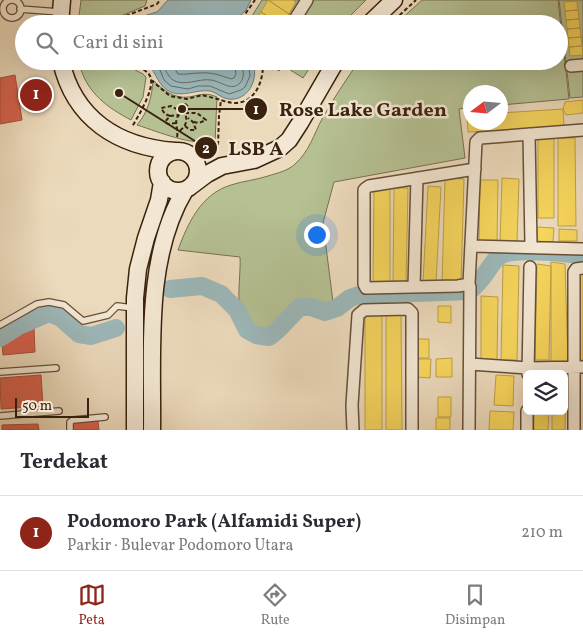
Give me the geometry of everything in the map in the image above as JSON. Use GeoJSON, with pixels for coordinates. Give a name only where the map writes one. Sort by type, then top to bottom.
{"type":"FeatureCollection","features":[{"type":"Feature","properties":{"kind":"street"},"geometry":{"type":"LineString","coordinates":[[298,15],[307,0]]}},
{"type":"Feature","properties":{"kind":"street"},"geometry":{"type":"LineString","coordinates":[[378,15],[394,0]]}},
{"type":"Feature","properties":{"kind":"street"},"geometry":{"type":"LineString","coordinates":[[571,66],[583,64]]}},
{"type":"Feature","properties":{"kind":"street"},"geometry":{"type":"LineString","coordinates":[[64,70],[74,97],[83,109],[96,123],[112,134],[142,147],[180,148],[222,166]]}},
{"type":"Feature","properties":{"kind":"street"},"geometry":{"type":"LineString","coordinates":[[142,147],[151,158],[161,179],[172,190],[188,188],[222,166],[254,160],[280,148],[289,140],[337,70]]}},
{"type":"Feature","properties":{"kind":"street"},"geometry":{"type":"LineString","coordinates":[[469,430],[471,246],[478,139],[583,130]]}},
{"type":"Feature","properties":{"kind":"street"},"geometry":{"type":"LineString","coordinates":[[529,134],[531,246]]}},
{"type":"Feature","properties":{"kind":"street"},"geometry":{"type":"LineString","coordinates":[[135,430],[135,309],[138,269],[146,238],[155,214],[161,179],[160,163],[164,158],[180,148]]}},
{"type":"Feature","properties":{"kind":"street"},"geometry":{"type":"LineString","coordinates":[[152,430],[156,275],[171,220],[188,188],[198,176],[198,169],[193,158],[180,148]]}},
{"type":"Feature","properties":{"kind":"street"},"geometry":{"type":"LineString","coordinates":[[470,289],[458,286],[366,288],[364,284],[364,190],[369,186],[475,169]]}},
{"type":"Feature","properties":{"kind":"street"},"geometry":{"type":"LineString","coordinates":[[414,287],[417,178]]}},
{"type":"Feature","properties":{"kind":"street"},"geometry":{"type":"LineString","coordinates":[[155,214],[162,210],[167,210],[170,212],[171,220]]}},
{"type":"Feature","properties":{"kind":"street"},"geometry":{"type":"LineString","coordinates":[[471,246],[531,246],[583,249]]}},
{"type":"Feature","properties":{"kind":"street"},"geometry":{"type":"LineString","coordinates":[[528,370],[530,267]]}},
{"type":"Feature","properties":{"kind":"street"},"geometry":{"type":"LineString","coordinates":[[574,430],[579,368],[574,272],[583,268]]}},
{"type":"Feature","properties":{"kind":"street"},"geometry":{"type":"LineString","coordinates":[[352,430],[358,315],[364,310],[408,309],[412,313],[412,430]]}},
{"type":"Feature","properties":{"kind":"street"},"geometry":{"type":"LineString","coordinates":[[135,336],[153,337]]}},
{"type":"Feature","properties":{"kind":"street"},"geometry":{"type":"LineString","coordinates":[[470,364],[523,370]]}},
{"type":"Feature","properties":{"kind":"street"},"geometry":{"type":"LineString","coordinates":[[545,370],[579,368]]}},
{"type":"Feature","properties":{"kind":"street"},"geometry":{"type":"LineString","coordinates":[[527,415],[527,430]]}},
{"type":"Feature","properties":{"kind":"lane"},"geometry":{"type":"LineString","coordinates":[[15,16],[12,17],[6,15],[2,8],[7,1],[17,2],[20,9],[19,14],[17,15]]}},
{"type":"Feature","properties":{"kind":"lane"},"geometry":{"type":"LineString","coordinates":[[20,9],[61,12]]}},
{"type":"Feature","properties":{"kind":"lane"},"geometry":{"type":"LineString","coordinates":[[0,325],[43,302],[64,305],[83,321],[104,316],[117,306],[135,309]]}},
{"type":"Feature","properties":{"kind":"lane"},"geometry":{"type":"LineString","coordinates":[[0,372],[56,368]]}},
{"type":"Feature","properties":{"kind":"lane"},"geometry":{"type":"LineString","coordinates":[[0,416],[59,412]]}},
{"type":"Feature","properties":{"kind":"lane"},"geometry":{"type":"LineString","coordinates":[[70,430],[70,422],[73,420],[105,417]]}},
{"type":"Feature","properties":{"kind":"path"},"geometry":{"type":"LineString","coordinates":[[128,15],[157,4],[160,0]]}},
{"type":"Feature","properties":{"kind":"path"},"geometry":{"type":"LineString","coordinates":[[244,15],[255,0]]}},
{"type":"Feature","properties":{"kind":"path"},"geometry":{"type":"LineString","coordinates":[[400,15],[416,0]]}},
{"type":"Feature","properties":{"kind":"path"},"geometry":{"type":"LineString","coordinates":[[142,70],[148,73],[151,80],[170,96],[187,98],[202,95],[236,103],[249,99],[259,89],[263,70]]}},
{"type":"Feature","properties":{"kind":"path"},"geometry":{"type":"LineString","coordinates":[[132,127],[145,105],[151,80]]}},
{"type":"Feature","properties":{"kind":"path"},"geometry":{"type":"LineString","coordinates":[[218,145],[221,100]]}},
{"type":"Feature","properties":{"kind":"path"},"geometry":{"type":"LineString","coordinates":[[170,116],[160,109],[171,106],[182,113],[193,122],[199,123],[206,120],[197,112],[182,113],[170,116]]}},
{"type":"Feature","properties":{"kind":"path"},"geometry":{"type":"LineString","coordinates":[[180,148],[176,123],[182,113]]}},
{"type":"Feature","properties":{"kind":"path"},"geometry":{"type":"LineString","coordinates":[[170,116],[165,123],[176,123]]}},
{"type":"Feature","properties":{"kind":"path"},"geometry":{"type":"LineString","coordinates":[[178,132],[185,126],[186,117]]}},
{"type":"Feature","properties":{"kind":"path"},"geometry":{"type":"LineString","coordinates":[[185,126],[190,130],[195,130],[193,122]]}},
{"type":"Feature","properties":{"kind":"green space"},"geometry":{"type":"Polygon","coordinates":[[[81,0],[147,0],[145,6],[123,15],[79,15],[81,0]]]}},
{"type":"Feature","properties":{"kind":"green space"},"geometry":{"type":"Polygon","coordinates":[[[262,0],[366,0],[351,15],[253,15],[262,0]]]}},
{"type":"Feature","properties":{"kind":"green space"},"geometry":{"type":"Polygon","coordinates":[[[422,0],[558,0],[560,15],[406,15],[422,0]]]}},
{"type":"Feature","properties":{"kind":"green space"},"geometry":{"type":"Polygon","coordinates":[[[559,0],[583,0],[583,97],[570,98],[567,70],[568,15],[561,15],[559,0]]]}},
{"type":"Feature","properties":{"kind":"green space"},"geometry":{"type":"Polygon","coordinates":[[[81,70],[135,70],[143,74],[146,77],[143,97],[131,120],[100,99],[83,76],[81,70]]]}},
{"type":"Feature","properties":{"kind":"green space"},"geometry":{"type":"Polygon","coordinates":[[[290,70],[308,70],[303,78],[290,70]]]}},
{"type":"Feature","properties":{"kind":"green space"},"geometry":{"type":"Polygon","coordinates":[[[353,70],[566,70],[569,99],[508,104],[508,85],[463,85],[463,108],[459,109],[465,158],[334,182],[323,223],[333,302],[338,304],[323,308],[309,303],[297,304],[288,311],[270,332],[263,334],[252,327],[241,313],[239,298],[240,257],[178,250],[191,220],[211,195],[231,185],[286,170],[292,166],[308,148],[322,119],[353,70]]]}},
{"type":"Feature","properties":{"kind":"green space"},"geometry":{"type":"Polygon","coordinates":[[[153,80],[165,90],[178,97],[206,94],[217,97],[215,142],[185,140],[137,125],[149,104],[153,80]]]}},
{"type":"Feature","properties":{"kind":"water"},"geometry":{"type":"Polygon","coordinates":[[[168,0],[251,0],[241,15],[147,15],[157,12],[168,0]]]}},
{"type":"Feature","properties":{"kind":"water"},"geometry":{"type":"Polygon","coordinates":[[[152,70],[254,70],[255,74],[247,93],[235,99],[228,99],[210,91],[183,94],[172,93],[160,84],[152,70]]]}},
{"type":"Feature","properties":{"kind":"building: Hunian"},"geometry":{"type":"Polygon","coordinates":[[[268,0],[289,14],[266,15],[261,12],[268,0]]]}},
{"type":"Feature","properties":{"kind":"building: Hunian"},"geometry":{"type":"Polygon","coordinates":[[[268,0],[293,0],[296,2],[289,14],[268,0]]]}},
{"type":"Feature","properties":{"kind":"building: Hunian"},"geometry":{"type":"Polygon","coordinates":[[[577,1],[578,10],[565,11],[564,2],[577,1]]]}},
{"type":"Feature","properties":{"kind":"building: Hunian"},"geometry":{"type":"Polygon","coordinates":[[[578,10],[579,19],[568,20],[568,15],[565,15],[565,11],[578,10]]]}},
{"type":"Feature","properties":{"kind":"building: Hunian"},"geometry":{"type":"Polygon","coordinates":[[[579,19],[580,28],[568,29],[568,20],[579,19]]]}},
{"type":"Feature","properties":{"kind":"building: Hunian"},"geometry":{"type":"Polygon","coordinates":[[[580,28],[581,37],[568,38],[568,29],[580,28]]]}},
{"type":"Feature","properties":{"kind":"building: Hunian"},"geometry":{"type":"Polygon","coordinates":[[[581,37],[582,46],[569,47],[568,38],[581,37]]]}},
{"type":"Feature","properties":{"kind":"building: Hunian"},"geometry":{"type":"Polygon","coordinates":[[[582,46],[583,55],[570,56],[569,47],[582,46]]]}},
{"type":"Feature","properties":{"kind":"building: Hunian"},"geometry":{"type":"Polygon","coordinates":[[[583,100],[583,113],[566,115],[563,109],[565,102],[583,100]]]}},
{"type":"Feature","properties":{"kind":"building: Hunian"},"geometry":{"type":"Polygon","coordinates":[[[563,109],[564,127],[508,130],[508,112],[563,109]]]}},
{"type":"Feature","properties":{"kind":"building: Hunian"},"geometry":{"type":"Polygon","coordinates":[[[468,130],[506,130],[468,132],[468,130]]]}},
{"type":"Feature","properties":{"kind":"building: Hunian"},"geometry":{"type":"Polygon","coordinates":[[[538,138],[554,138],[554,218],[538,218],[538,138]]]}},
{"type":"Feature","properties":{"kind":"building: Hunian"},"geometry":{"type":"Polygon","coordinates":[[[558,138],[575,138],[576,226],[558,226],[558,138]]]}},
{"type":"Feature","properties":{"kind":"building: Hunian"},"geometry":{"type":"Polygon","coordinates":[[[445,178],[464,179],[461,283],[442,283],[445,178]]]}},
{"type":"Feature","properties":{"kind":"building: Hunian"},"geometry":{"type":"Polygon","coordinates":[[[502,178],[519,179],[517,241],[500,241],[502,178]]]}},
{"type":"Feature","properties":{"kind":"building: Hunian"},"geometry":{"type":"Polygon","coordinates":[[[480,180],[498,180],[497,242],[479,241],[480,180]]]}},
{"type":"Feature","properties":{"kind":"building: Hunian"},"geometry":{"type":"Polygon","coordinates":[[[428,186],[441,187],[436,283],[423,283],[428,186]]]}},
{"type":"Feature","properties":{"kind":"building: Hunian"},"geometry":{"type":"Polygon","coordinates":[[[394,188],[408,188],[406,284],[393,284],[394,188]]]}},
{"type":"Feature","properties":{"kind":"building: Hunian"},"geometry":{"type":"Polygon","coordinates":[[[374,189],[390,189],[390,286],[373,286],[374,189]]]}},
{"type":"Feature","properties":{"kind":"building: Hunian"},"geometry":{"type":"Polygon","coordinates":[[[537,227],[554,228],[553,242],[537,241],[537,227]]]}},
{"type":"Feature","properties":{"kind":"building: Hunian"},"geometry":{"type":"Polygon","coordinates":[[[559,229],[577,230],[577,241],[559,241],[559,229]]]}},
{"type":"Feature","properties":{"kind":"building: Hunian"},"geometry":{"type":"Polygon","coordinates":[[[551,262],[565,264],[568,362],[551,363],[551,262]]]}},
{"type":"Feature","properties":{"kind":"building: Hunian"},"geometry":{"type":"Polygon","coordinates":[[[537,264],[551,266],[549,360],[535,360],[537,264]]]}},
{"type":"Feature","properties":{"kind":"building: Hunian"},"geometry":{"type":"Polygon","coordinates":[[[503,265],[519,266],[517,360],[501,360],[503,265]]]}},
{"type":"Feature","properties":{"kind":"building: Hunian"},"geometry":{"type":"Polygon","coordinates":[[[583,272],[583,360],[580,360],[579,273],[583,272]]]}},
{"type":"Feature","properties":{"kind":"building: Hunian"},"geometry":{"type":"Polygon","coordinates":[[[481,296],[498,297],[497,360],[481,359],[481,296]]]}},
{"type":"Feature","properties":{"kind":"building: Hunian"},"geometry":{"type":"Polygon","coordinates":[[[438,306],[451,306],[451,323],[438,322],[438,306]]]}},
{"type":"Feature","properties":{"kind":"building: Hunian"},"geometry":{"type":"Polygon","coordinates":[[[365,313],[382,313],[382,430],[365,430],[365,313]]]}},
{"type":"Feature","properties":{"kind":"building: Hunian"},"geometry":{"type":"Polygon","coordinates":[[[386,315],[401,315],[402,430],[386,430],[386,315]]]}},
{"type":"Feature","properties":{"kind":"building: Hunian"},"geometry":{"type":"Polygon","coordinates":[[[418,339],[429,339],[429,358],[417,358],[418,339]]]}},
{"type":"Feature","properties":{"kind":"building: Hunian"},"geometry":{"type":"Polygon","coordinates":[[[452,358],[452,377],[436,377],[436,359],[452,358]]]}},
{"type":"Feature","properties":{"kind":"building: Hunian"},"geometry":{"type":"Polygon","coordinates":[[[418,359],[431,359],[430,378],[417,377],[418,359]]]}},
{"type":"Feature","properties":{"kind":"building: Hunian"},"geometry":{"type":"Polygon","coordinates":[[[496,375],[514,376],[513,406],[494,405],[496,375]]]}},
{"type":"Feature","properties":{"kind":"building: Hunian"},"geometry":{"type":"Polygon","coordinates":[[[438,397],[451,397],[451,417],[438,417],[438,397]]]}},
{"type":"Feature","properties":{"kind":"building: Hunian"},"geometry":{"type":"Polygon","coordinates":[[[490,411],[514,412],[513,430],[489,430],[490,411]]]}},
{"type":"Feature","properties":{"kind":"building: Hunian"},"geometry":{"type":"Polygon","coordinates":[[[534,415],[549,415],[548,430],[534,430],[534,415]]]}},
{"type":"Feature","properties":{"kind":"building: Hunian"},"geometry":{"type":"Polygon","coordinates":[[[552,415],[565,415],[565,430],[552,430],[552,415]]]}},
{"type":"Feature","properties":{"kind":"building: Hunian"},"geometry":{"type":"Polygon","coordinates":[[[436,418],[450,418],[450,430],[436,430],[436,418]]]}},
{"type":"Feature","properties":{"kind":"building: Toko"},"geometry":{"type":"Polygon","coordinates":[[[15,75],[22,120],[0,124],[0,78],[15,75]]]}},
{"type":"Feature","properties":{"kind":"building: Toko"},"geometry":{"type":"Polygon","coordinates":[[[34,328],[35,352],[3,355],[2,345],[34,328]]]}},
{"type":"Feature","properties":{"kind":"building: Toko"},"geometry":{"type":"Polygon","coordinates":[[[41,375],[43,406],[1,409],[0,378],[41,375]]]}},
{"type":"Feature","properties":{"kind":"building: Toko"},"geometry":{"type":"Polygon","coordinates":[[[98,421],[99,430],[73,430],[73,422],[98,421]]]}},
{"type":"Feature","properties":{"kind":"building: Toko"},"geometry":{"type":"Polygon","coordinates":[[[38,424],[39,430],[2,430],[2,425],[38,424]]]}},
{"type":"Feature","properties":{"kind":"waterway"},"geometry":{"type":"LineString","coordinates":[[170,289],[202,286],[221,294],[237,310],[247,330],[256,335],[269,337],[300,307],[311,307],[325,312],[337,308],[350,298],[359,295],[469,291],[481,280],[496,259],[512,252],[537,251],[583,255]]}},
{"type":"Feature","properties":{"kind":"waterway"},"geometry":{"type":"LineString","coordinates":[[0,338],[19,326],[49,313],[61,318],[79,334],[91,336],[116,328]]}},
{"type":"Feature","properties":{"kind":"place","name":"LSB A"},"geometry":{"type":"Point","coordinates":[119,93]}},
{"type":"Feature","properties":{"kind":"place","name":"Podomoro Park (Alfamidi Super)"},"geometry":{"type":"Point","coordinates":[36,95]}},
{"type":"Feature","properties":{"kind":"place","name":"Rose Lake Garden"},"geometry":{"type":"Point","coordinates":[182,109]}}]}
